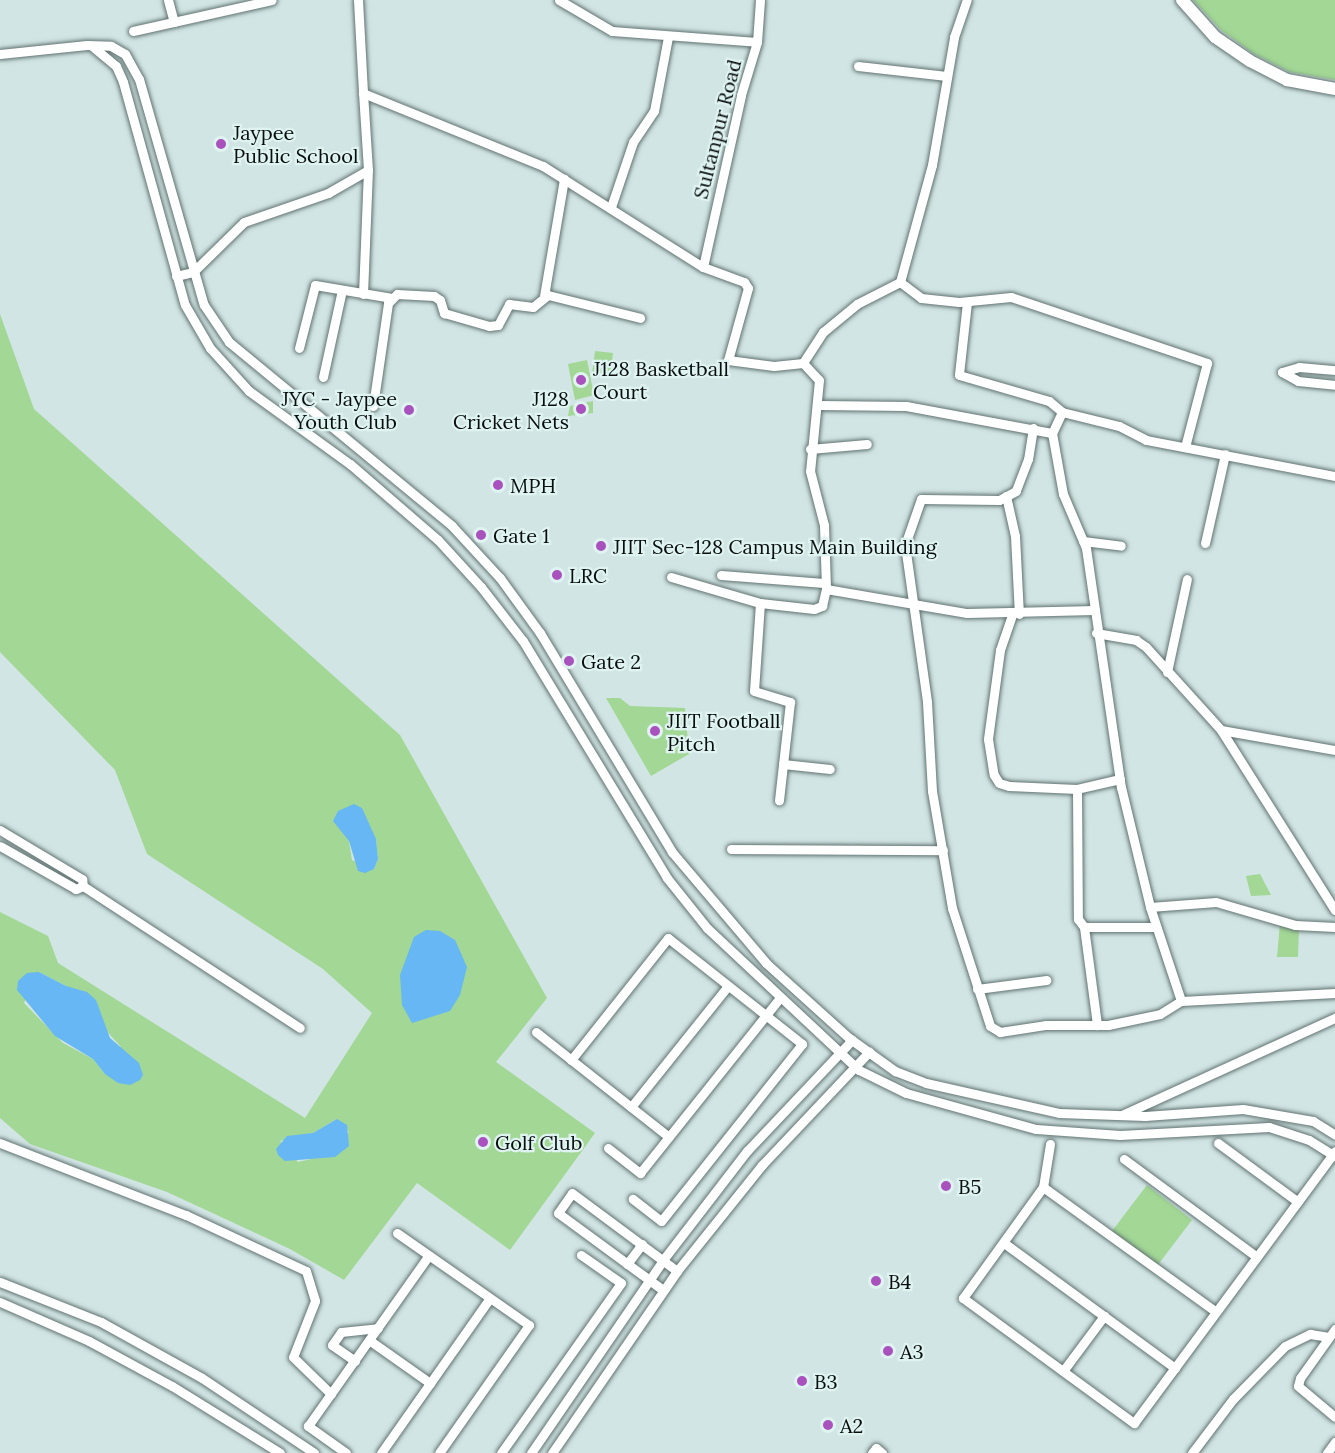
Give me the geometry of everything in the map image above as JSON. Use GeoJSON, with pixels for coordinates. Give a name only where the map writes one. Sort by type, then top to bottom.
{"type":"FeatureCollection","features":[{"type":"Feature","properties":{"kind":"main road"},"geometry":{"type":"LineString","coordinates":[[1182,0],[1215,37],[1250,61],[1287,80],[1335,89]]}},
{"type":"Feature","properties":{"kind":"street"},"geometry":{"type":"LineString","coordinates":[[168,0],[174,22]]}},
{"type":"Feature","properties":{"kind":"street"},"geometry":{"type":"LineString","coordinates":[[133,31],[240,3],[272,0]]}},
{"type":"Feature","properties":{"kind":"street"},"geometry":{"type":"LineString","coordinates":[[358,0],[368,170],[363,294]]}},
{"type":"Feature","properties":{"kind":"street"},"geometry":{"type":"LineString","coordinates":[[559,0],[604,29],[668,37],[757,42]]}},
{"type":"Feature","properties":{"kind":"street","name":"Sultanpur Road"},"geometry":{"type":"LineString","coordinates":[[703,267],[741,95],[757,42],[760,0]]}},
{"type":"Feature","properties":{"kind":"street"},"geometry":{"type":"LineString","coordinates":[[803,363],[823,332],[857,304],[900,282],[934,153],[946,76],[967,0]]}},
{"type":"Feature","properties":{"kind":"street"},"geometry":{"type":"LineString","coordinates":[[612,207],[633,142],[654,111],[668,37]]}},
{"type":"Feature","properties":{"kind":"street"},"geometry":{"type":"LineString","coordinates":[[91,45],[116,66],[123,82],[185,305],[210,348],[249,391],[350,464],[438,540],[481,586],[523,641],[666,878],[707,928],[779,999],[854,1066],[906,1093],[1035,1129],[1120,1135],[1269,1127],[1309,1140],[1334,1154],[1134,1423],[963,1298],[1043,1187],[1050,1144]]}},
{"type":"Feature","properties":{"kind":"street"},"geometry":{"type":"LineString","coordinates":[[0,54],[91,45],[111,46],[125,54],[135,65],[204,305],[230,342],[293,398],[452,526],[500,578],[540,633],[672,852],[716,909],[766,963],[852,1040],[896,1071],[926,1083],[1059,1113],[1122,1115],[1243,1109],[1313,1121],[1335,1135]]}},
{"type":"Feature","properties":{"kind":"street"},"geometry":{"type":"LineString","coordinates":[[858,66],[946,76]]}},
{"type":"Feature","properties":{"kind":"street"},"geometry":{"type":"LineString","coordinates":[[363,93],[495,145],[564,179],[612,207],[703,267],[744,282],[748,288],[728,360],[774,366],[803,363]]}},
{"type":"Feature","properties":{"kind":"street"},"geometry":{"type":"LineString","coordinates":[[176,276],[193,272],[244,222],[328,193],[368,170]]}},
{"type":"Feature","properties":{"kind":"street"},"geometry":{"type":"LineString","coordinates":[[299,348],[313,287],[392,298],[403,293],[434,296],[448,316],[495,327],[509,304],[533,307],[544,296],[564,179]]}},
{"type":"Feature","properties":{"kind":"street"},"geometry":{"type":"LineString","coordinates":[[900,282],[916,297],[967,302],[1011,297],[1208,363],[1185,447]]}},
{"type":"Feature","properties":{"kind":"street"},"geometry":{"type":"LineString","coordinates":[[323,377],[342,290]]}},
{"type":"Feature","properties":{"kind":"street"},"geometry":{"type":"LineString","coordinates":[[544,296],[640,318]]}},
{"type":"Feature","properties":{"kind":"street"},"geometry":{"type":"LineString","coordinates":[[373,406],[387,310],[392,298]]}},
{"type":"Feature","properties":{"kind":"street"},"geometry":{"type":"LineString","coordinates":[[967,302],[959,375],[1049,400],[1062,412],[1119,426],[1137,437],[1335,476]]}},
{"type":"Feature","properties":{"kind":"street"},"geometry":{"type":"LineString","coordinates":[[671,578],[710,592],[760,603],[818,608],[825,586],[824,525],[810,471],[810,449],[819,405],[819,380],[803,363]]}},
{"type":"Feature","properties":{"kind":"street"},"geometry":{"type":"LineString","coordinates":[[1335,370],[1295,368],[1282,372],[1298,381],[1335,386]]}},
{"type":"Feature","properties":{"kind":"street"},"geometry":{"type":"LineString","coordinates":[[280,413],[293,398]]}},
{"type":"Feature","properties":{"kind":"street"},"geometry":{"type":"LineString","coordinates":[[819,405],[906,406],[1052,433]]}},
{"type":"Feature","properties":{"kind":"street"},"geometry":{"type":"LineString","coordinates":[[1062,412],[1052,433],[1063,494],[1083,541],[1120,779],[1150,908],[1181,1001]]}},
{"type":"Feature","properties":{"kind":"street"},"geometry":{"type":"LineString","coordinates":[[1033,428],[1028,459],[1016,491],[1006,496],[960,502],[921,499],[904,545],[915,606],[932,791],[952,908],[977,989],[994,1030],[1097,1025],[1140,1020],[1160,1014],[1181,1001],[1335,993]]}},
{"type":"Feature","properties":{"kind":"street"},"geometry":{"type":"LineString","coordinates":[[810,449],[867,444]]}},
{"type":"Feature","properties":{"kind":"street"},"geometry":{"type":"LineString","coordinates":[[1205,543],[1225,454]]}},
{"type":"Feature","properties":{"kind":"street"},"geometry":{"type":"LineString","coordinates":[[1006,496],[1015,536],[1015,614],[999,650],[988,739],[994,775],[999,783],[1010,786],[1077,789],[1120,779]]}},
{"type":"Feature","properties":{"kind":"street"},"geometry":{"type":"LineString","coordinates":[[1083,541],[1121,546]]}},
{"type":"Feature","properties":{"kind":"street"},"geometry":{"type":"LineString","coordinates":[[722,575],[825,586],[915,606],[1015,614],[1095,610]]}},
{"type":"Feature","properties":{"kind":"street"},"geometry":{"type":"LineString","coordinates":[[1167,672],[1186,579]]}},
{"type":"Feature","properties":{"kind":"street"},"geometry":{"type":"LineString","coordinates":[[760,603],[754,691],[790,702],[779,800]]}},
{"type":"Feature","properties":{"kind":"street"},"geometry":{"type":"LineString","coordinates":[[1096,633],[1136,640],[1221,730],[1335,910]]}},
{"type":"Feature","properties":{"kind":"street"},"geometry":{"type":"LineString","coordinates":[[1221,730],[1335,750]]}},
{"type":"Feature","properties":{"kind":"street"},"geometry":{"type":"LineString","coordinates":[[783,764],[830,769]]}},
{"type":"Feature","properties":{"kind":"street"},"geometry":{"type":"LineString","coordinates":[[616,798],[633,787]]}},
{"type":"Feature","properties":{"kind":"street"},"geometry":{"type":"LineString","coordinates":[[1077,789],[1078,919],[1084,927],[1097,1025]]}},
{"type":"Feature","properties":{"kind":"street"},"geometry":{"type":"LineString","coordinates":[[0,830],[82,879],[83,886],[300,1028]]}},
{"type":"Feature","properties":{"kind":"street"},"geometry":{"type":"LineString","coordinates":[[0,846],[76,889],[83,886]]}},
{"type":"Feature","properties":{"kind":"street"},"geometry":{"type":"LineString","coordinates":[[731,849],[943,850]]}},
{"type":"Feature","properties":{"kind":"street"},"geometry":{"type":"LineString","coordinates":[[1150,908],[1216,902],[1295,925],[1335,927]]}},
{"type":"Feature","properties":{"kind":"street"},"geometry":{"type":"LineString","coordinates":[[1084,927],[1156,927]]}},
{"type":"Feature","properties":{"kind":"street"},"geometry":{"type":"LineString","coordinates":[[571,1060],[668,938],[802,1044],[661,1221],[633,1199]]}},
{"type":"Feature","properties":{"kind":"street"},"geometry":{"type":"LineString","coordinates":[[977,989],[1046,980]]}},
{"type":"Feature","properties":{"kind":"street"},"geometry":{"type":"LineString","coordinates":[[631,1107],[728,986]]}},
{"type":"Feature","properties":{"kind":"street"},"geometry":{"type":"LineString","coordinates":[[608,1148],[640,1173],[779,999]]}},
{"type":"Feature","properties":{"kind":"street"},"geometry":{"type":"LineString","coordinates":[[1122,1115],[1335,1018]]}},
{"type":"Feature","properties":{"kind":"street"},"geometry":{"type":"LineString","coordinates":[[536,1032],[669,1137]]}},
{"type":"Feature","properties":{"kind":"street"},"geometry":{"type":"LineString","coordinates":[[531,1453],[663,1260],[747,1151],[852,1040]]}},
{"type":"Feature","properties":{"kind":"street"},"geometry":{"type":"LineString","coordinates":[[552,1453],[677,1270],[762,1165],[869,1052]]}},
{"type":"Feature","properties":{"kind":"street"},"geometry":{"type":"LineString","coordinates":[[0,1143],[186,1215],[306,1271],[315,1301],[293,1357],[331,1394]]}},
{"type":"Feature","properties":{"kind":"street"},"geometry":{"type":"LineString","coordinates":[[1218,1143],[1298,1202]]}},
{"type":"Feature","properties":{"kind":"street"},"geometry":{"type":"LineString","coordinates":[[1124,1159],[1257,1257]]}},
{"type":"Feature","properties":{"kind":"street"},"geometry":{"type":"LineString","coordinates":[[1043,1187],[1216,1312]]}},
{"type":"Feature","properties":{"kind":"street"},"geometry":{"type":"LineString","coordinates":[[663,1290],[558,1213],[572,1193],[677,1270]]}},
{"type":"Feature","properties":{"kind":"street"},"geometry":{"type":"LineString","coordinates":[[398,1233],[529,1325],[439,1453]]}},
{"type":"Feature","properties":{"kind":"street"},"geometry":{"type":"LineString","coordinates":[[1004,1243],[1175,1368]]}},
{"type":"Feature","properties":{"kind":"street"},"geometry":{"type":"LineString","coordinates":[[627,1264],[642,1244]]}},
{"type":"Feature","properties":{"kind":"street"},"geometry":{"type":"LineString","coordinates":[[346,1453],[308,1426],[429,1255]]}},
{"type":"Feature","properties":{"kind":"street"},"geometry":{"type":"LineString","coordinates":[[501,1453],[621,1283],[581,1255]]}},
{"type":"Feature","properties":{"kind":"street"},"geometry":{"type":"LineString","coordinates":[[0,1282],[102,1322],[202,1378],[314,1453]]}},
{"type":"Feature","properties":{"kind":"street"},"geometry":{"type":"LineString","coordinates":[[381,1453],[490,1298]]}},
{"type":"Feature","properties":{"kind":"street"},"geometry":{"type":"LineString","coordinates":[[0,1302],[89,1341],[172,1386],[280,1453]]}},
{"type":"Feature","properties":{"kind":"street"},"geometry":{"type":"LineString","coordinates":[[1063,1371],[1104,1316]]}},
{"type":"Feature","properties":{"kind":"street"},"geometry":{"type":"LineString","coordinates":[[355,1360],[332,1345],[341,1332],[378,1328]]}},
{"type":"Feature","properties":{"kind":"street"},"geometry":{"type":"LineString","coordinates":[[1332,1333],[1300,1378],[1298,1386],[1335,1416]]}},
{"type":"Feature","properties":{"kind":"street"},"geometry":{"type":"LineString","coordinates":[[1192,1453],[1233,1398],[1285,1346],[1310,1334],[1332,1333]]}},
{"type":"Feature","properties":{"kind":"street"},"geometry":{"type":"LineString","coordinates":[[369,1340],[430,1383]]}},
{"type":"Feature","properties":{"kind":"street"},"geometry":{"type":"LineString","coordinates":[[1327,1453],[1335,1442]]}},
{"type":"Feature","properties":{"kind":"street"},"geometry":{"type":"LineString","coordinates":[[872,1453],[876,1448],[882,1453]]}},
{"type":"Feature","properties":{"kind":"green space"},"geometry":{"type":"Polygon","coordinates":[[[1193,0],[1335,0],[1335,80],[1290,72],[1254,54],[1221,30],[1193,0]]]}},
{"type":"Feature","properties":{"kind":"green space"},"geometry":{"type":"Polygon","coordinates":[[[0,314],[34,409],[400,735],[547,998],[496,1062],[595,1133],[510,1250],[417,1183],[344,1280],[290,1249],[167,1192],[30,1144],[0,1118],[0,912],[48,936],[58,963],[305,1118],[372,1013],[323,969],[147,854],[115,770],[0,652],[0,314]],[[376,839],[349,841],[352,860],[374,869],[378,859],[376,839]],[[39,972],[24,1003],[63,1043],[93,1059],[105,1074],[121,1047],[66,986],[39,972]],[[337,1119],[313,1133],[280,1141],[298,1162],[311,1159],[349,1132],[337,1119]]]}},
{"type":"Feature","properties":{"kind":"green space"},"geometry":{"type":"Polygon","coordinates":[[[595,351],[613,353],[610,378],[592,374],[595,351]]]}},
{"type":"Feature","properties":{"kind":"green space","name":"J128 Basketball Court"},"geometry":{"type":"Polygon","coordinates":[[[587,360],[594,395],[575,400],[568,364],[587,360]]]}},
{"type":"Feature","properties":{"kind":"green space","name":"J128 Cricket Nets"},"geometry":{"type":"Polygon","coordinates":[[[593,401],[593,413],[568,416],[570,406],[593,401]]]}},
{"type":"Feature","properties":{"kind":"green space","name":"JIIT Football Pitch"},"geometry":{"type":"Polygon","coordinates":[[[606,698],[620,698],[630,706],[685,708],[689,754],[651,776],[606,698]]]}},
{"type":"Feature","properties":{"kind":"green space"},"geometry":{"type":"Polygon","coordinates":[[[1260,874],[1271,895],[1251,896],[1246,876],[1260,874]]]}},
{"type":"Feature","properties":{"kind":"green space"},"geometry":{"type":"Polygon","coordinates":[[[1280,923],[1299,929],[1298,957],[1277,957],[1280,923]]]}},
{"type":"Feature","properties":{"kind":"green space"},"geometry":{"type":"Polygon","coordinates":[[[1147,1185],[1192,1220],[1157,1266],[1112,1231],[1147,1185]]]}},
{"type":"Feature","properties":{"kind":"water"},"geometry":{"type":"Polygon","coordinates":[[[354,804],[362,808],[376,839],[378,859],[374,869],[365,873],[358,871],[349,841],[333,821],[338,811],[354,804]]]}},
{"type":"Feature","properties":{"kind":"water"},"geometry":{"type":"Polygon","coordinates":[[[426,930],[440,931],[455,940],[467,967],[460,995],[450,1011],[412,1023],[402,1005],[400,975],[414,937],[426,930]]]}},
{"type":"Feature","properties":{"kind":"water"},"geometry":{"type":"Polygon","coordinates":[[[39,972],[66,986],[87,992],[96,1000],[110,1038],[139,1063],[143,1075],[140,1080],[130,1085],[118,1083],[105,1074],[93,1059],[55,1036],[17,990],[18,981],[27,973],[39,972]]]}},
{"type":"Feature","properties":{"kind":"water"},"geometry":{"type":"Polygon","coordinates":[[[337,1119],[347,1125],[349,1146],[335,1157],[285,1161],[278,1155],[276,1149],[287,1136],[313,1133],[337,1119]]]}},
{"type":"Feature","properties":{"kind":"place","name":"Jaypee Public School"},"geometry":{"type":"Point","coordinates":[221,144]}},
{"type":"Feature","properties":{"kind":"place","name":"J128 Basketball Court"},"geometry":{"type":"Point","coordinates":[581,380]}},
{"type":"Feature","properties":{"kind":"place","name":"J128 Cricket Nets"},"geometry":{"type":"Point","coordinates":[581,409]}},
{"type":"Feature","properties":{"kind":"place","name":"JYC - Jaypee Youth Club"},"geometry":{"type":"Point","coordinates":[409,410]}},
{"type":"Feature","properties":{"kind":"place","name":"MPH"},"geometry":{"type":"Point","coordinates":[498,485]}},
{"type":"Feature","properties":{"kind":"place","name":"Gate 1"},"geometry":{"type":"Point","coordinates":[481,535]}},
{"type":"Feature","properties":{"kind":"place","name":"JIIT Sec-128 Campus Main Building"},"geometry":{"type":"Point","coordinates":[601,546]}},
{"type":"Feature","properties":{"kind":"place","name":"LRC"},"geometry":{"type":"Point","coordinates":[557,575]}},
{"type":"Feature","properties":{"kind":"place","name":"Gate 2"},"geometry":{"type":"Point","coordinates":[569,661]}},
{"type":"Feature","properties":{"kind":"place","name":"JIIT Football Pitch"},"geometry":{"type":"Point","coordinates":[655,731]}},
{"type":"Feature","properties":{"kind":"place","name":"Golf Club"},"geometry":{"type":"Point","coordinates":[483,1142]}},
{"type":"Feature","properties":{"kind":"place","name":"B5"},"geometry":{"type":"Point","coordinates":[946,1186]}},
{"type":"Feature","properties":{"kind":"place","name":"B4"},"geometry":{"type":"Point","coordinates":[876,1281]}},
{"type":"Feature","properties":{"kind":"place","name":"A3"},"geometry":{"type":"Point","coordinates":[888,1351]}},
{"type":"Feature","properties":{"kind":"place","name":"B3"},"geometry":{"type":"Point","coordinates":[802,1381]}},
{"type":"Feature","properties":{"kind":"place","name":"A2"},"geometry":{"type":"Point","coordinates":[828,1425]}}]}
